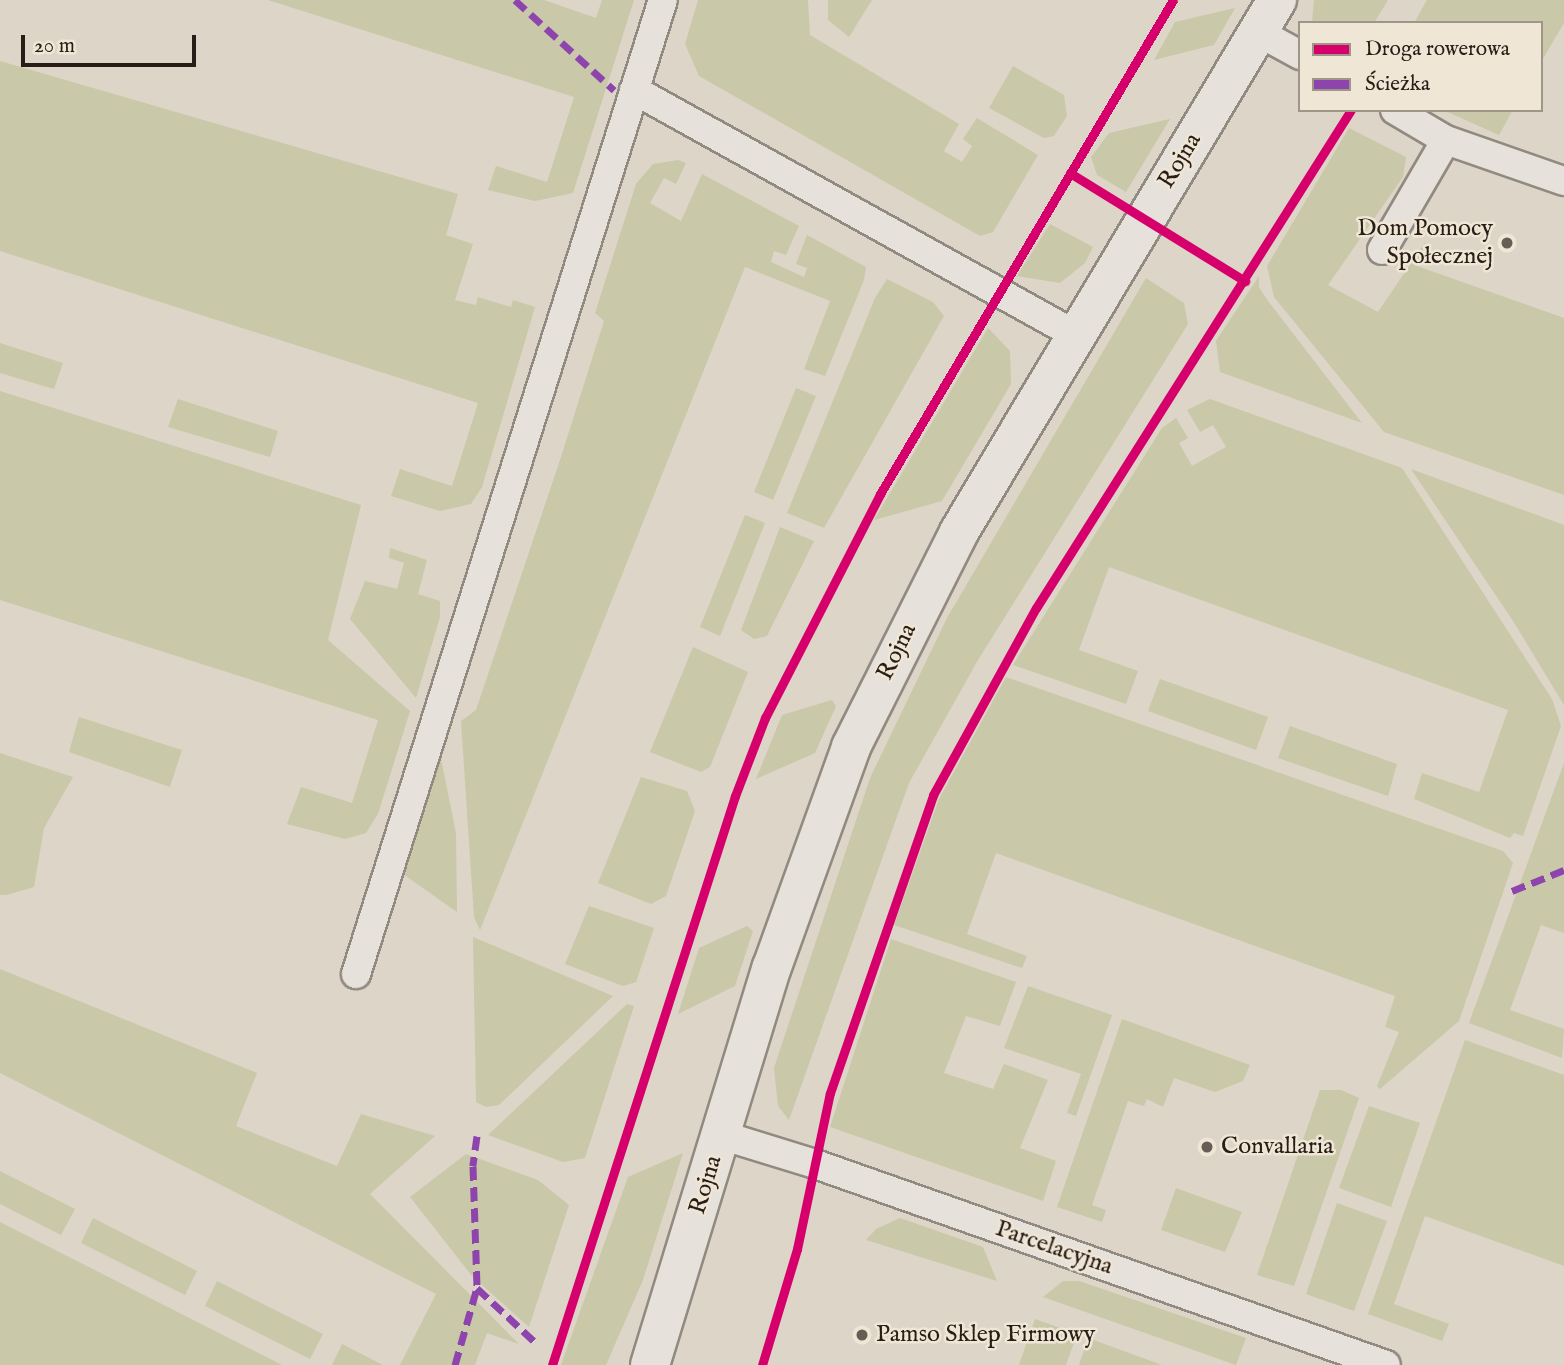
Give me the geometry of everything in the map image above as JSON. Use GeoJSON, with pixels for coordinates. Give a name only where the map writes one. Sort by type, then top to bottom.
{"type":"FeatureCollection","features":[{"type":"Feature","properties":{"kind":"street","name":"Rojna"},"geometry":{"type":"LineString","coordinates":[[650,1365],[800,883],[851,747],[959,532],[1267,16]]}},
{"type":"Feature","properties":{"kind":"lane"},"geometry":{"type":"LineString","coordinates":[[356,974],[663,0]]}},
{"type":"Feature","properties":{"kind":"lane"},"geometry":{"type":"LineString","coordinates":[[1267,16],[1298,53]]}},
{"type":"Feature","properties":{"kind":"lane"},"geometry":{"type":"LineString","coordinates":[[634,90],[1076,335]]}},
{"type":"Feature","properties":{"kind":"lane"},"geometry":{"type":"LineString","coordinates":[[1398,112],[1446,140],[1564,181]]}},
{"type":"Feature","properties":{"kind":"lane"},"geometry":{"type":"LineString","coordinates":[[1382,250],[1446,140]]}},
{"type":"Feature","properties":{"kind":"lane","name":"Parcelacyjna"},"geometry":{"type":"LineString","coordinates":[[721,1135],[815,1164],[1385,1365]]}},
{"type":"Feature","properties":{"kind":"green space"},"geometry":{"type":"Polygon","coordinates":[[[268,0],[544,0],[596,18],[602,0],[634,0],[573,193],[535,201],[488,190],[496,166],[547,182],[574,97],[268,0]]]}},
{"type":"Feature","properties":{"kind":"green space"},"geometry":{"type":"Polygon","coordinates":[[[698,0],[808,0],[810,35],[959,124],[944,151],[962,162],[972,146],[963,139],[977,118],[1038,155],[993,232],[980,236],[699,76],[685,44],[698,0]]]}},
{"type":"Feature","properties":{"kind":"green space"},"geometry":{"type":"Polygon","coordinates":[[[828,0],[872,0],[849,37],[828,20],[828,0]]]}},
{"type":"Feature","properties":{"kind":"green space"},"geometry":{"type":"Polygon","coordinates":[[[1314,0],[1388,0],[1375,21],[1312,21],[1314,0]]]}},
{"type":"Feature","properties":{"kind":"green space"},"geometry":{"type":"Polygon","coordinates":[[[1427,0],[1564,0],[1564,23],[1543,59],[1543,21],[1415,21],[1427,0]]]}},
{"type":"Feature","properties":{"kind":"green space"},"geometry":{"type":"Polygon","coordinates":[[[1235,8],[1214,45],[1154,60],[1175,22],[1235,8]]]}},
{"type":"Feature","properties":{"kind":"green space"},"geometry":{"type":"Polygon","coordinates":[[[0,61],[458,194],[446,235],[473,244],[455,300],[476,305],[478,297],[511,307],[513,300],[535,307],[482,487],[471,504],[440,511],[391,496],[400,469],[452,486],[478,403],[0,251],[0,61]]]}},
{"type":"Feature","properties":{"kind":"green space"},"geometry":{"type":"Polygon","coordinates":[[[1013,66],[1064,95],[1067,116],[1054,136],[1044,138],[989,108],[1013,66]]]}},
{"type":"Feature","properties":{"kind":"green space"},"geometry":{"type":"Polygon","coordinates":[[[1447,112],[1512,112],[1499,135],[1447,112]]]}},
{"type":"Feature","properties":{"kind":"green space"},"geometry":{"type":"Polygon","coordinates":[[[1170,119],[1126,192],[1097,175],[1091,157],[1109,133],[1170,119]]]}},
{"type":"Feature","properties":{"kind":"green space"},"geometry":{"type":"Polygon","coordinates":[[[1349,128],[1406,157],[1403,177],[1328,285],[1378,312],[1426,241],[1417,266],[1564,318],[1564,495],[1384,432],[1274,297],[1267,266],[1349,128]]]}},
{"type":"Feature","properties":{"kind":"green space"},"geometry":{"type":"Polygon","coordinates":[[[678,160],[686,163],[676,184],[664,178],[650,203],[681,221],[702,174],[799,226],[786,255],[774,251],[771,262],[804,277],[807,268],[796,264],[807,235],[866,267],[864,280],[825,376],[804,369],[830,301],[745,267],[480,930],[474,917],[461,721],[476,710],[560,460],[604,321],[595,313],[636,184],[653,164],[678,160]]]}},
{"type":"Feature","properties":{"kind":"green space"},"geometry":{"type":"Polygon","coordinates":[[[1050,224],[1093,247],[1085,263],[1060,283],[1017,276],[1050,224]]]}},
{"type":"Feature","properties":{"kind":"green space"},"geometry":{"type":"Polygon","coordinates":[[[1259,276],[1259,287],[1268,301],[1362,423],[1220,372],[1216,341],[1259,276]]]}},
{"type":"Feature","properties":{"kind":"green space"},"geometry":{"type":"Polygon","coordinates":[[[1146,278],[1184,303],[1188,324],[978,660],[909,783],[789,1120],[778,1106],[774,1068],[870,778],[947,618],[1146,278]]]}},
{"type":"Feature","properties":{"kind":"green space"},"geometry":{"type":"Polygon","coordinates":[[[887,279],[933,302],[944,316],[824,528],[787,513],[875,298],[887,279]]]}},
{"type":"Feature","properties":{"kind":"green space"},"geometry":{"type":"Polygon","coordinates":[[[988,328],[1010,351],[1011,384],[942,501],[874,520],[988,328]]]}},
{"type":"Feature","properties":{"kind":"green space"},"geometry":{"type":"Polygon","coordinates":[[[0,343],[63,363],[54,389],[0,373],[0,343]]]}},
{"type":"Feature","properties":{"kind":"green space"},"geometry":{"type":"Polygon","coordinates":[[[796,388],[816,396],[773,500],[754,492],[796,388]]]}},
{"type":"Feature","properties":{"kind":"green space"},"geometry":{"type":"Polygon","coordinates":[[[0,391],[361,505],[328,640],[410,711],[378,814],[366,833],[345,839],[287,824],[301,787],[352,803],[378,720],[0,600],[0,391]]]}},
{"type":"Feature","properties":{"kind":"green space"},"geometry":{"type":"Polygon","coordinates":[[[178,399],[278,431],[270,457],[168,427],[178,399]]]}},
{"type":"Feature","properties":{"kind":"green space"},"geometry":{"type":"Polygon","coordinates":[[[1210,399],[1402,468],[1552,699],[1561,726],[1523,836],[1514,833],[1510,838],[1414,799],[1422,773],[1479,792],[1508,710],[1109,567],[1079,650],[1138,671],[1126,704],[1013,665],[1162,428],[1176,418],[1188,438],[1179,443],[1192,466],[1226,447],[1213,425],[1200,432],[1187,410],[1210,399]]]}},
{"type":"Feature","properties":{"kind":"green space"},"geometry":{"type":"Polygon","coordinates":[[[1411,469],[1564,525],[1564,705],[1515,624],[1411,469]]]}},
{"type":"Feature","properties":{"kind":"green space"},"geometry":{"type":"Polygon","coordinates":[[[745,515],[765,523],[720,636],[700,627],[745,515]]]}},
{"type":"Feature","properties":{"kind":"green space"},"geometry":{"type":"Polygon","coordinates":[[[780,527],[814,541],[767,636],[754,639],[741,630],[780,527]]]}},
{"type":"Feature","properties":{"kind":"green space"},"geometry":{"type":"Polygon","coordinates":[[[390,548],[427,560],[418,594],[440,601],[440,617],[416,698],[350,619],[365,581],[397,589],[404,563],[389,558],[390,548]]]}},
{"type":"Feature","properties":{"kind":"green space"},"geometry":{"type":"Polygon","coordinates":[[[693,647],[748,672],[710,767],[701,772],[650,752],[693,647]]]}},
{"type":"Feature","properties":{"kind":"green space"},"geometry":{"type":"Polygon","coordinates":[[[1006,677],[1503,851],[1513,863],[1459,1021],[1380,1089],[1377,1086],[1399,1032],[1385,1027],[1395,996],[996,853],[967,934],[1027,956],[1022,968],[894,925],[939,799],[1006,677]]]}},
{"type":"Feature","properties":{"kind":"green space"},"geometry":{"type":"Polygon","coordinates":[[[1160,679],[1268,717],[1256,750],[1148,711],[1160,679]]]}},
{"type":"Feature","properties":{"kind":"green space"},"geometry":{"type":"Polygon","coordinates":[[[832,700],[836,706],[815,753],[756,779],[782,715],[832,700]]]}},
{"type":"Feature","properties":{"kind":"green space"},"geometry":{"type":"Polygon","coordinates":[[[79,717],[182,750],[170,787],[69,752],[79,717]]]}},
{"type":"Feature","properties":{"kind":"green space"},"geometry":{"type":"Polygon","coordinates":[[[1290,726],[1397,764],[1388,796],[1278,758],[1290,726]]]}},
{"type":"Feature","properties":{"kind":"green space"},"geometry":{"type":"Polygon","coordinates":[[[0,753],[73,777],[44,828],[34,887],[6,895],[0,895],[0,753]]]}},
{"type":"Feature","properties":{"kind":"green space"},"geometry":{"type":"Polygon","coordinates":[[[440,754],[456,833],[457,912],[403,874],[440,754]]]}},
{"type":"Feature","properties":{"kind":"green space"},"geometry":{"type":"Polygon","coordinates":[[[1564,763],[1564,933],[1541,925],[1510,1010],[1564,1029],[1562,1058],[1469,1023],[1564,763]]]}},
{"type":"Feature","properties":{"kind":"green space"},"geometry":{"type":"Polygon","coordinates":[[[641,777],[687,791],[695,811],[666,896],[651,904],[598,883],[641,777]]]}},
{"type":"Feature","properties":{"kind":"green space"},"geometry":{"type":"Polygon","coordinates":[[[589,906],[654,928],[636,982],[623,986],[565,964],[589,906]]]}},
{"type":"Feature","properties":{"kind":"green space"},"geometry":{"type":"Polygon","coordinates":[[[747,926],[753,931],[735,986],[678,1014],[699,948],[747,926]]]}},
{"type":"Feature","properties":{"kind":"green space"},"geometry":{"type":"Polygon","coordinates":[[[473,937],[613,996],[499,1105],[486,1107],[476,1102],[473,937]]]}},
{"type":"Feature","properties":{"kind":"green space"},"geometry":{"type":"Polygon","coordinates":[[[891,939],[1016,982],[1000,1026],[966,1016],[944,1073],[993,1089],[1004,1064],[1048,1080],[1020,1148],[1056,1161],[1043,1201],[830,1127],[891,939]]]}},
{"type":"Feature","properties":{"kind":"green space"},"geometry":{"type":"Polygon","coordinates":[[[0,969],[257,1073],[236,1126],[337,1166],[361,1114],[435,1136],[370,1194],[519,1344],[487,1333],[475,1365],[400,1365],[436,1294],[0,1073],[0,969]]]}},
{"type":"Feature","properties":{"kind":"green space"},"geometry":{"type":"Polygon","coordinates":[[[1028,986],[1112,1015],[1076,1116],[1067,1113],[1081,1074],[1004,1048],[1028,986]]]}},
{"type":"Feature","properties":{"kind":"green space"},"geometry":{"type":"Polygon","coordinates":[[[627,1004],[634,1006],[585,1158],[563,1162],[488,1135],[627,1004]]]}},
{"type":"Feature","properties":{"kind":"green space"},"geometry":{"type":"Polygon","coordinates":[[[1122,1019],[1250,1065],[1243,1081],[1215,1092],[1174,1078],[1163,1107],[1147,1099],[1144,1106],[1128,1101],[1092,1205],[1106,1210],[1102,1222],[1057,1207],[1122,1019]]]}},
{"type":"Feature","properties":{"kind":"green space"},"geometry":{"type":"Polygon","coordinates":[[[1465,1040],[1564,1075],[1564,1266],[1425,1216],[1394,1304],[1449,1324],[1442,1341],[1368,1314],[1465,1040]]]}},
{"type":"Feature","properties":{"kind":"green space"},"geometry":{"type":"Polygon","coordinates":[[[1320,1090],[1341,1090],[1359,1098],[1294,1286],[1257,1275],[1320,1090]]]}},
{"type":"Feature","properties":{"kind":"green space"},"geometry":{"type":"Polygon","coordinates":[[[1369,1106],[1420,1123],[1391,1207],[1339,1188],[1369,1106]]]}},
{"type":"Feature","properties":{"kind":"green space"},"geometry":{"type":"Polygon","coordinates":[[[683,1153],[643,1280],[606,1365],[561,1365],[628,1177],[683,1153]]]}},
{"type":"Feature","properties":{"kind":"green space"},"geometry":{"type":"Polygon","coordinates":[[[466,1154],[538,1180],[569,1205],[529,1327],[472,1276],[410,1197],[466,1154]]]}},
{"type":"Feature","properties":{"kind":"green space"},"geometry":{"type":"Polygon","coordinates":[[[0,1171],[75,1209],[61,1235],[0,1204],[0,1171]]]}},
{"type":"Feature","properties":{"kind":"green space"},"geometry":{"type":"Polygon","coordinates":[[[1176,1188],[1242,1212],[1225,1252],[1161,1230],[1176,1188]]]}},
{"type":"Feature","properties":{"kind":"green space"},"geometry":{"type":"Polygon","coordinates":[[[1337,1203],[1387,1221],[1354,1311],[1306,1294],[1337,1203]]]}},
{"type":"Feature","properties":{"kind":"green space"},"geometry":{"type":"Polygon","coordinates":[[[93,1218],[197,1271],[185,1295],[81,1243],[93,1218]]]}},
{"type":"Feature","properties":{"kind":"green space"},"geometry":{"type":"Polygon","coordinates":[[[900,1218],[983,1247],[997,1281],[866,1240],[876,1229],[900,1218]]]}},
{"type":"Feature","properties":{"kind":"green space"},"geometry":{"type":"Polygon","coordinates":[[[0,1222],[282,1365],[0,1365],[0,1222]]]}},
{"type":"Feature","properties":{"kind":"green space"},"geometry":{"type":"Polygon","coordinates":[[[217,1281],[323,1334],[310,1359],[205,1306],[217,1281]]]}},
{"type":"Feature","properties":{"kind":"green space"},"geometry":{"type":"Polygon","coordinates":[[[1063,1281],[1079,1281],[1246,1338],[1236,1365],[1043,1297],[1063,1281]]]}},
{"type":"Feature","properties":{"kind":"green space"},"geometry":{"type":"Polygon","coordinates":[[[1035,1319],[1077,1334],[1066,1365],[1019,1365],[1035,1319]]]}},
{"type":"Feature","properties":{"kind":"green space"},"geometry":{"type":"Polygon","coordinates":[[[1088,1338],[1162,1365],[1079,1365],[1088,1338]]]}},
{"type":"Feature","properties":{"kind":"green space"},"geometry":{"type":"Polygon","coordinates":[[[342,1344],[383,1365],[332,1365],[342,1344]]]}},
{"type":"Feature","properties":{"kind":"marked path"},"geometry":{"type":"LineString","coordinates":[[515,0],[614,90]]}},
{"type":"Feature","properties":{"kind":"marked path"},"geometry":{"type":"LineString","coordinates":[[1512,891],[1564,870]]}},
{"type":"Feature","properties":{"kind":"marked path"},"geometry":{"type":"LineString","coordinates":[[477,1136],[473,1166],[477,1288],[537,1344]]}},
{"type":"Feature","properties":{"kind":"marked path"},"geometry":{"type":"LineString","coordinates":[[455,1365],[477,1288]]}},
{"type":"Feature","properties":{"kind":"cycle path"},"geometry":{"type":"LineString","coordinates":[[552,1365],[735,796],[765,718],[880,494],[1173,0]]}},
{"type":"Feature","properties":{"kind":"cycle path"},"geometry":{"type":"LineString","coordinates":[[762,1365],[797,1249],[830,1093],[933,795],[1036,608],[1350,112]]}},
{"type":"Feature","properties":{"kind":"cycle path"},"geometry":{"type":"LineString","coordinates":[[1070,173],[1245,281]]}},
{"type":"Feature","properties":{"kind":"place","name":"Dom Pomocy Społecznej"},"geometry":{"type":"Point","coordinates":[1507,243]}},
{"type":"Feature","properties":{"kind":"place","name":"Convallaria"},"geometry":{"type":"Point","coordinates":[1207,1147]}},
{"type":"Feature","properties":{"kind":"place","name":"Pamso Sklep Firmowy"},"geometry":{"type":"Point","coordinates":[862,1335]}}]}
